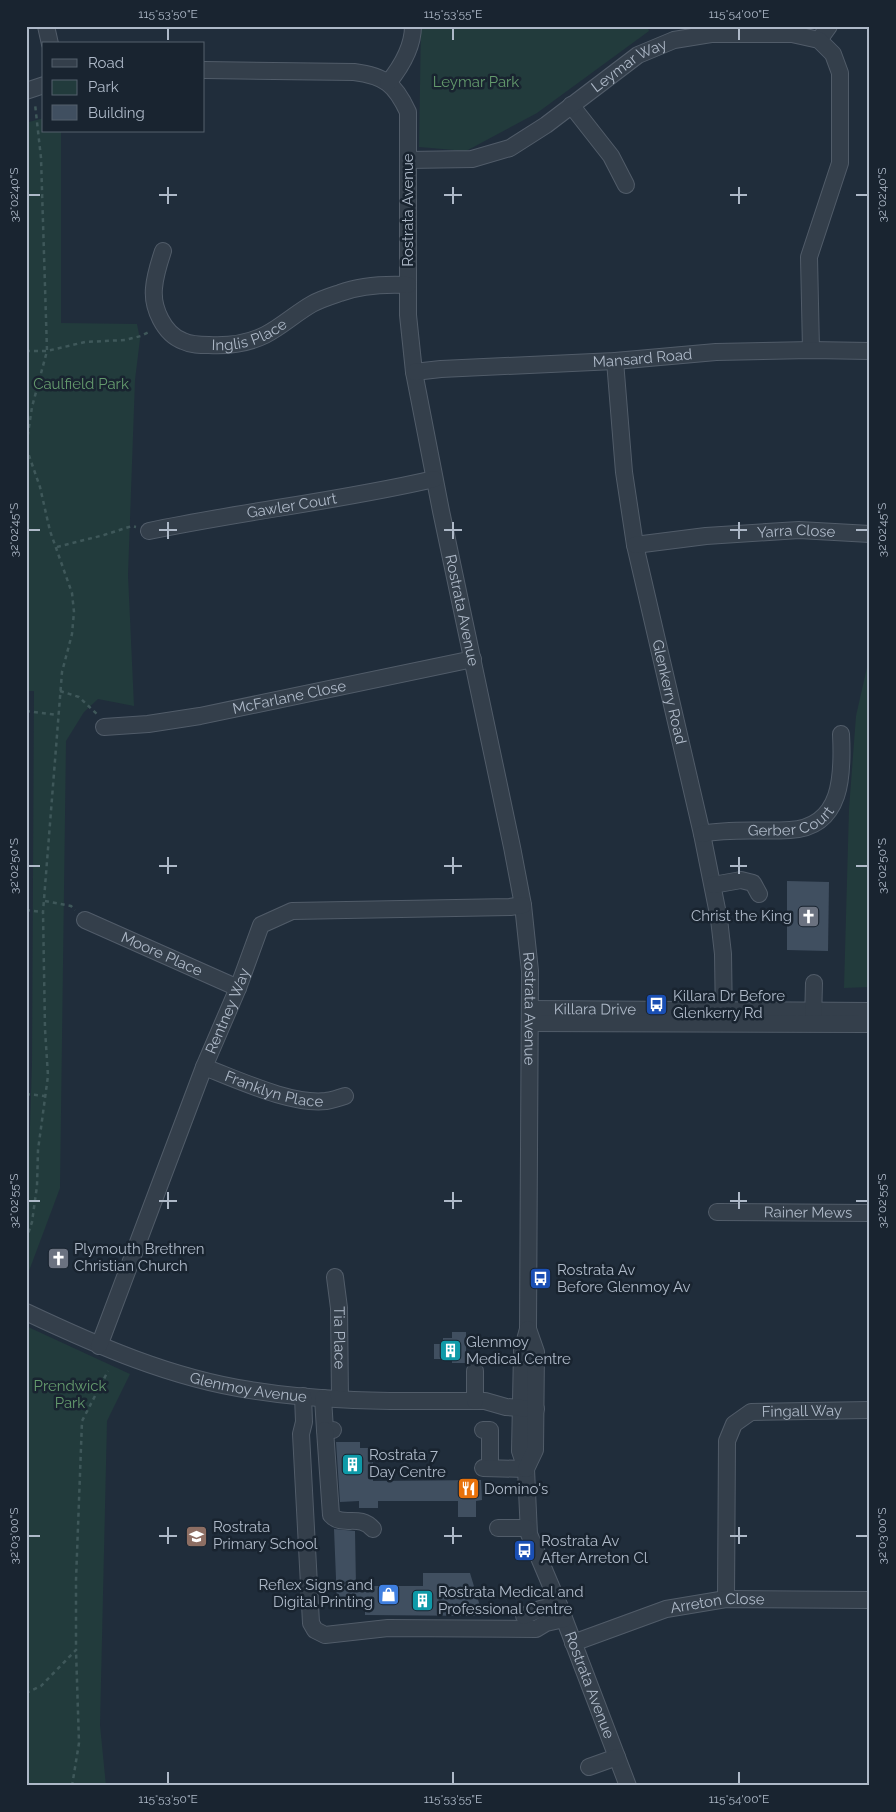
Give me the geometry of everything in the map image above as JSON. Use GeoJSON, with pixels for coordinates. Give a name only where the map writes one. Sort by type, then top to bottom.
{"type":"FeatureCollection","features":[{"type":"Feature","properties":{"kind":"street"},"geometry":{"type":"LineString","coordinates":[[46,26],[50,42]]}},
{"type":"Feature","properties":{"kind":"street"},"geometry":{"type":"LineString","coordinates":[[388,83],[398,71],[410,48],[413,26]]}},
{"type":"Feature","properties":{"kind":"street"},"geometry":{"type":"LineString","coordinates":[[812,350],[809,257],[840,163],[840,72],[834,54],[819,40],[829,26]]}},
{"type":"Feature","properties":{"kind":"street","name":"Leymar Way"},"geometry":{"type":"LineString","coordinates":[[408,160],[472,159],[510,148],[546,125],[638,55],[674,40],[711,34],[792,34],[819,40]]}},
{"type":"Feature","properties":{"kind":"street","name":"Rostrata Avenue"},"geometry":{"type":"LineString","coordinates":[[205,70],[354,72],[371,74],[388,83],[399,93],[408,112],[408,315],[414,372],[434,479],[474,660],[523,905],[530,971],[528,1329],[522,1351],[528,1402],[520,1451],[526,1469],[528,1528],[628,1786]]}},
{"type":"Feature","properties":{"kind":"street"},"geometry":{"type":"LineString","coordinates":[[571,105],[611,156],[626,185]]}},
{"type":"Feature","properties":{"kind":"street","name":"Inglis Place"},"geometry":{"type":"LineString","coordinates":[[163,251],[157,270],[154,290],[156,308],[163,324],[170,333],[181,341],[192,344],[220,346],[243,343],[265,335],[311,305],[340,293],[387,284],[408,285]]}},
{"type":"Feature","properties":{"kind":"street","name":"Mansard Road"},"geometry":{"type":"LineString","coordinates":[[414,372],[441,369],[615,361],[716,352],[870,351]]}},
{"type":"Feature","properties":{"kind":"street","name":"Glenkerry Road"},"geometry":{"type":"LineString","coordinates":[[615,361],[624,472],[635,545],[713,885],[723,954],[724,1017]]}},
{"type":"Feature","properties":{"kind":"street","name":"Gawler Court"},"geometry":{"type":"LineString","coordinates":[[149,531],[434,479]]}},
{"type":"Feature","properties":{"kind":"street","name":"Yarra Close"},"geometry":{"type":"LineString","coordinates":[[635,545],[706,536],[799,530],[870,534]]}},
{"type":"Feature","properties":{"kind":"street","name":"McFarlane Close"},"geometry":{"type":"LineString","coordinates":[[104,727],[148,724],[210,714],[474,660]]}},
{"type":"Feature","properties":{"kind":"street","name":"Gerber Court"},"geometry":{"type":"LineString","coordinates":[[702,834],[733,829],[792,830],[814,823],[831,809],[839,790],[842,765],[841,734]]}},
{"type":"Feature","properties":{"kind":"street"},"geometry":{"type":"LineString","coordinates":[[713,885],[741,880],[752,883],[759,894]]}},
{"type":"Feature","properties":{"kind":"street","name":"Rentney Way"},"geometry":{"type":"LineString","coordinates":[[99,1346],[204,1067],[238,988],[261,925],[292,911],[510,907],[523,905]]}},
{"type":"Feature","properties":{"kind":"street","name":"Moore Place"},"geometry":{"type":"LineString","coordinates":[[85,920],[238,988]]}},
{"type":"Feature","properties":{"kind":"street"},"geometry":{"type":"LineString","coordinates":[[813,1018],[814,984]]}},
{"type":"Feature","properties":{"kind":"street","name":"Killara Drive"},"geometry":{"type":"LineString","coordinates":[[813,1018],[870,1011]]}},
{"type":"Feature","properties":{"kind":"street","name":"Killara Drive"},"geometry":{"type":"LineString","coordinates":[[530,1016],[813,1018],[870,1024]]}},
{"type":"Feature","properties":{"kind":"street","name":"Franklyn Place"},"geometry":{"type":"LineString","coordinates":[[204,1067],[279,1095],[300,1100],[325,1101],[345,1096]]}},
{"type":"Feature","properties":{"kind":"street","name":"Rainer Mews"},"geometry":{"type":"LineString","coordinates":[[717,1212],[870,1213]]}},
{"type":"Feature","properties":{"kind":"street","name":"Tia Place"},"geometry":{"type":"LineString","coordinates":[[335,1277],[339,1308],[340,1399]]}},
{"type":"Feature","properties":{"kind":"street","name":"Glenmoy Avenue"},"geometry":{"type":"LineString","coordinates":[[26,1312],[99,1346],[152,1366],[202,1380],[251,1390],[340,1399],[528,1402]]}},
{"type":"Feature","properties":{"kind":"street"},"geometry":{"type":"LineString","coordinates":[[475,1371],[480,1401]]}},
{"type":"Feature","properties":{"kind":"street"},"geometry":{"type":"LineString","coordinates":[[303,1396],[304,1422],[301,1434],[312,1626],[315,1630],[324,1635],[388,1628],[404,1634],[536,1628],[561,1612]]}},
{"type":"Feature","properties":{"kind":"street"},"geometry":{"type":"LineString","coordinates":[[323,1398],[329,1430],[331,1515],[339,1521],[358,1520],[368,1523],[373,1529]]}},
{"type":"Feature","properties":{"kind":"street","name":"Fingall Way"},"geometry":{"type":"LineString","coordinates":[[726,1599],[727,1441],[734,1424],[751,1412],[870,1410]]}},
{"type":"Feature","properties":{"kind":"street"},"geometry":{"type":"LineString","coordinates":[[482,1430],[490,1430],[486,1468],[526,1469]]}},
{"type":"Feature","properties":{"kind":"street"},"geometry":{"type":"LineString","coordinates":[[498,1528],[528,1528]]}},
{"type":"Feature","properties":{"kind":"street","name":"Arreton Close"},"geometry":{"type":"LineString","coordinates":[[572,1642],[666,1609],[726,1599],[870,1600]]}},
{"type":"Feature","properties":{"kind":"street"},"geometry":{"type":"LineString","coordinates":[[524,1616],[540,1610],[561,1612]]}},
{"type":"Feature","properties":{"kind":"street"},"geometry":{"type":"LineString","coordinates":[[588,1767],[617,1757]]}},
{"type":"Feature","properties":{"kind":"path"},"geometry":{"type":"LineString","coordinates":[[26,1240],[32,1222],[37,1186],[38,1150],[48,1076],[45,1029],[43,912],[57,715],[62,672],[72,634],[74,612],[72,593],[50,531],[40,487],[26,447],[32,407],[47,351],[41,158],[34,88]]}},
{"type":"Feature","properties":{"kind":"path"},"geometry":{"type":"LineString","coordinates":[[26,351],[47,351],[85,342],[125,340],[141,336],[163,324]]}},
{"type":"Feature","properties":{"kind":"path"},"geometry":{"type":"LineString","coordinates":[[56,547],[104,536],[132,526],[149,531]]}},
{"type":"Feature","properties":{"kind":"path"},"geometry":{"type":"LineString","coordinates":[[60,691],[79,697],[96,711],[104,727]]}},
{"type":"Feature","properties":{"kind":"path"},"geometry":{"type":"LineString","coordinates":[[26,712],[57,715]]}},
{"type":"Feature","properties":{"kind":"path"},"geometry":{"type":"LineString","coordinates":[[45,901],[71,906],[85,920]]}},
{"type":"Feature","properties":{"kind":"path"},"geometry":{"type":"LineString","coordinates":[[26,910],[43,912]]}},
{"type":"Feature","properties":{"kind":"path"},"geometry":{"type":"LineString","coordinates":[[26,1094],[45,1096]]}},
{"type":"Feature","properties":{"kind":"path"},"geometry":{"type":"LineString","coordinates":[[72,1786],[79,1743],[76,1580],[82,1421],[108,1371]]}},
{"type":"Feature","properties":{"kind":"path"},"geometry":{"type":"LineString","coordinates":[[26,1692],[41,1686],[76,1650]]}},
{"type":"Feature","properties":{"kind":"green space","name":"Leymar Park"},"geometry":{"type":"Polygon","coordinates":[[[421,26],[647,26],[649,31],[537,113],[466,151],[419,147],[421,26]]]}},
{"type":"Feature","properties":{"kind":"green space","name":"Caulfield Park"},"geometry":{"type":"Polygon","coordinates":[[[42,119],[42,132],[61,132],[61,323],[137,324],[140,339],[135,380],[128,575],[134,706],[98,699],[84,712],[66,741],[60,1188],[26,1279],[26,1192],[28,1188],[32,1064],[34,691],[26,691],[26,368],[28,368],[29,122],[42,119]]]}},
{"type":"Feature","properties":{"kind":"green space"},"geometry":{"type":"Polygon","coordinates":[[[870,654],[870,987],[844,988],[849,809],[856,716],[870,654]]]}},
{"type":"Feature","properties":{"kind":"green space","name":"Prendwick Park"},"geometry":{"type":"Polygon","coordinates":[[[26,1326],[130,1374],[107,1421],[100,1725],[106,1786],[26,1786],[26,1326]]]}},
{"type":"Feature","properties":{"kind":"building","name":"Christ the King"},"geometry":{"type":"Polygon","coordinates":[[[787,881],[829,882],[828,951],[787,950],[787,881]]]}},
{"type":"Feature","properties":{"kind":"building","name":"Glenmoy Medical Centre"},"geometry":{"type":"Polygon","coordinates":[[[452,1332],[466,1332],[466,1363],[452,1363],[452,1359],[434,1359],[434,1344],[443,1344],[443,1338],[452,1338],[452,1332]]]}},
{"type":"Feature","properties":{"kind":"building","name":"Rostrata 7 Day Centre"},"geometry":{"type":"Polygon","coordinates":[[[336,1442],[360,1442],[360,1448],[373,1448],[373,1481],[481,1480],[482,1500],[476,1501],[476,1517],[458,1517],[458,1501],[378,1501],[378,1508],[359,1508],[359,1501],[340,1502],[336,1442]]]}},
{"type":"Feature","properties":{"kind":"building","name":"Rostrata Medical and Professional Centre"},"geometry":{"type":"Polygon","coordinates":[[[334,1529],[355,1531],[356,1586],[423,1586],[423,1573],[470,1573],[483,1616],[365,1615],[365,1602],[337,1603],[334,1529]]]}},
{"type":"Feature","properties":{"kind":"place","name":"Christ the King"},"geometry":{"type":"Point","coordinates":[808,916]}},
{"type":"Feature","properties":{"kind":"place","name":"Killara Dr Before Glenkerry Rd"},"geometry":{"type":"Point","coordinates":[657,1005]}},
{"type":"Feature","properties":{"kind":"place","name":"Plymouth Brethren Christian Church"},"geometry":{"type":"Point","coordinates":[58,1258]}},
{"type":"Feature","properties":{"kind":"place","name":"Rostrata Av Before Glenmoy Av"},"geometry":{"type":"Point","coordinates":[541,1279]}},
{"type":"Feature","properties":{"kind":"place","name":"Glenmoy Medical Centre"},"geometry":{"type":"Point","coordinates":[450,1351]}},
{"type":"Feature","properties":{"kind":"place","name":"Rostrata 7 Day Centre"},"geometry":{"type":"Point","coordinates":[353,1464]}},
{"type":"Feature","properties":{"kind":"place","name":"Domino's"},"geometry":{"type":"Point","coordinates":[468,1489]}},
{"type":"Feature","properties":{"kind":"place","name":"Rostrata Primary School"},"geometry":{"type":"Point","coordinates":[197,1536]}},
{"type":"Feature","properties":{"kind":"place","name":"Rostrata Av After Arreton Cl"},"geometry":{"type":"Point","coordinates":[525,1550]}},
{"type":"Feature","properties":{"kind":"place","name":"Reflex Signs and Digital Printing"},"geometry":{"type":"Point","coordinates":[389,1594]}},
{"type":"Feature","properties":{"kind":"place","name":"Rostrata Medical and Professional Centre"},"geometry":{"type":"Point","coordinates":[422,1601]}}]}
